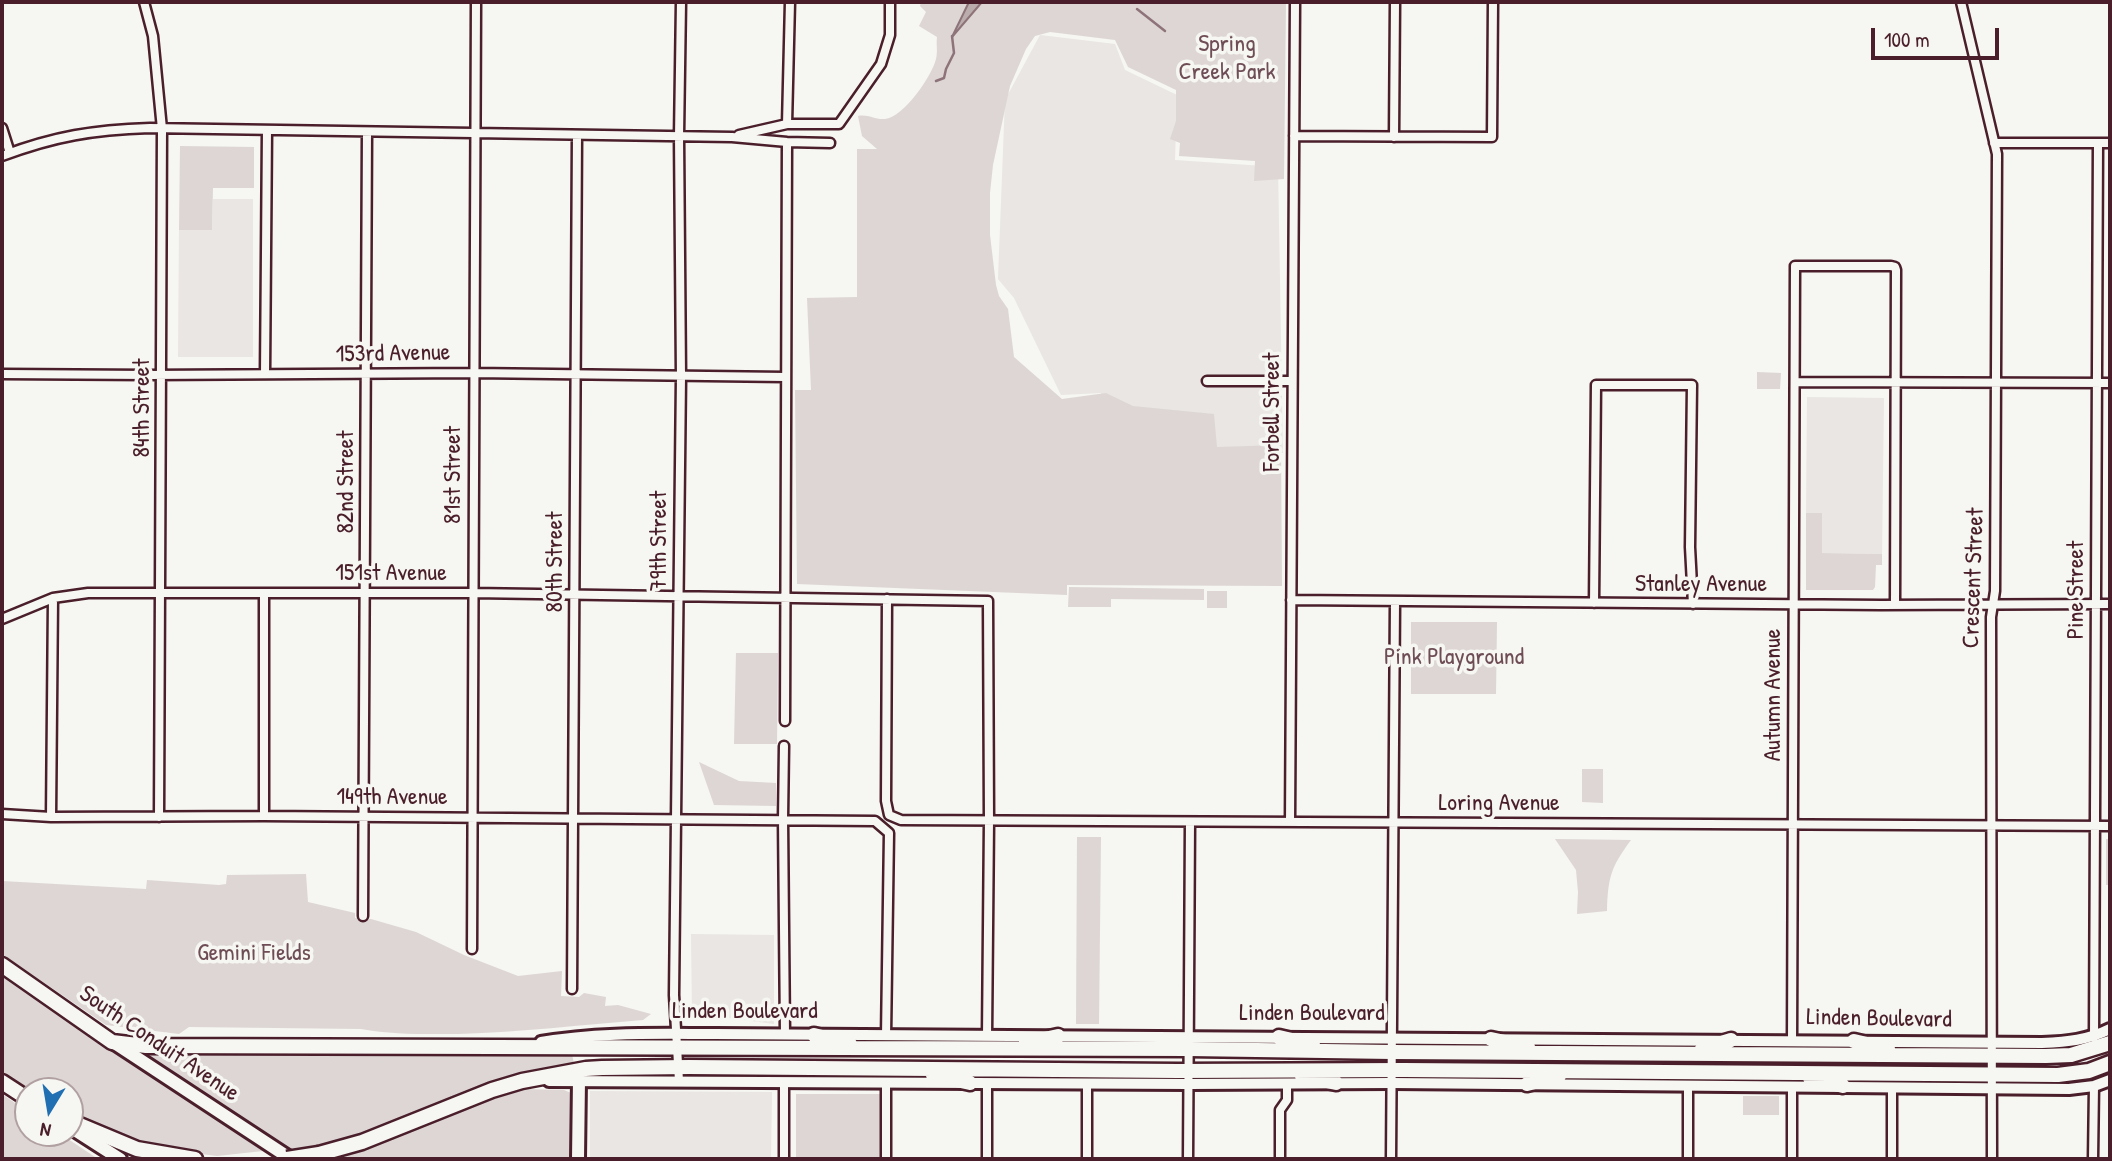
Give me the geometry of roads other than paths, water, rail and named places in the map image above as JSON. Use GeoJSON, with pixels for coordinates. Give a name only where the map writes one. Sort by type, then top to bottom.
{"type":"FeatureCollection","features":[{"type":"Feature","properties":{"kind":"highway","name":"South Conduit Avenue"},"geometry":{"type":"LineString","coordinates":[[2,965],[112,1042]]}},
{"type":"Feature","properties":{"kind":"highway"},"geometry":{"type":"LineString","coordinates":[[814,1035],[871,1049]]}},
{"type":"Feature","properties":{"kind":"highway"},"geometry":{"type":"LineString","coordinates":[[990,1043],[1059,1036]]}},
{"type":"Feature","properties":{"kind":"highway"},"geometry":{"type":"LineString","coordinates":[[1279,1037],[1339,1051]]}},
{"type":"Feature","properties":{"kind":"highway"},"geometry":{"type":"LineString","coordinates":[[1491,1039],[1553,1053]]}},
{"type":"Feature","properties":{"kind":"highway"},"geometry":{"type":"LineString","coordinates":[[1688,1054],[1731,1040]]}},
{"type":"Feature","properties":{"kind":"highway"},"geometry":{"type":"LineString","coordinates":[[1854,1041],[1920,1055]]}},
{"type":"Feature","properties":{"kind":"highway","name":"Linden Boulevard"},"geometry":{"type":"LineString","coordinates":[[112,1042],[137,1046],[511,1048],[676,1042],[871,1049],[990,1043],[1189,1042],[1339,1051],[1392,1045],[1553,1053],[1920,1055],[1991,1049],[2071,1055],[2110,1043]]}},
{"type":"Feature","properties":{"kind":"highway"},"geometry":{"type":"LineString","coordinates":[[289,1159],[362,1142],[492,1090],[522,1081],[579,1075],[901,1068],[1189,1077],[1277,1070],[1392,1076],[1584,1071],[1785,1072],[1991,1081],[2076,1073],[2110,1063]]}},
{"type":"Feature","properties":{"kind":"highway"},"geometry":{"type":"LineString","coordinates":[[901,1068],[970,1083]]}},
{"type":"Feature","properties":{"kind":"highway"},"geometry":{"type":"LineString","coordinates":[[1277,1070],[1336,1083]]}},
{"type":"Feature","properties":{"kind":"highway"},"geometry":{"type":"LineString","coordinates":[[1527,1084],[1584,1071]]}},
{"type":"Feature","properties":{"kind":"highway"},"geometry":{"type":"LineString","coordinates":[[1785,1072],[1843,1087]]}},
{"type":"Feature","properties":{"kind":"highway"},"geometry":{"type":"LineString","coordinates":[[84,1127],[137,1149],[195,1159]]}},
{"type":"Feature","properties":{"kind":"main road","name":"South Conduit Avenue"},"geometry":{"type":"LineString","coordinates":[[112,1042],[289,1159]]}},
{"type":"Feature","properties":{"kind":"main road"},"geometry":{"type":"LineString","coordinates":[[578,1159],[579,1075]]}},
{"type":"Feature","properties":{"kind":"main road"},"geometry":{"type":"LineString","coordinates":[[84,1136],[120,1159]]}},
{"type":"Feature","properties":{"kind":"street","name":"84th Street"},"geometry":{"type":"LineString","coordinates":[[144,2],[153,36],[162,129],[159,817]]}},
{"type":"Feature","properties":{"kind":"street","name":"81st Street"},"geometry":{"type":"LineString","coordinates":[[472,949],[476,2]]}},
{"type":"Feature","properties":{"kind":"street","name":"79th Street"},"geometry":{"type":"LineString","coordinates":[[679,1074],[674,940],[681,377],[681,2]]}},
{"type":"Feature","properties":{"kind":"street"},"geometry":{"type":"LineString","coordinates":[[787,124],[790,2]]}},
{"type":"Feature","properties":{"kind":"street"},"geometry":{"type":"LineString","coordinates":[[732,136],[787,124],[839,124],[881,64],[890,35],[890,2]]}},
{"type":"Feature","properties":{"kind":"street","name":"Forbell Street"},"geometry":{"type":"LineString","coordinates":[[1290,822],[1295,2]]}},
{"type":"Feature","properties":{"kind":"street"},"geometry":{"type":"LineString","coordinates":[[1394,137],[1395,2]]}},
{"type":"Feature","properties":{"kind":"street"},"geometry":{"type":"LineString","coordinates":[[1294,136],[1492,137],[1493,2]]}},
{"type":"Feature","properties":{"kind":"street","name":"Crescent Street"},"geometry":{"type":"LineString","coordinates":[[1961,2],[1997,154],[1995,591],[1991,630],[1990,825],[1992,1159]]}},
{"type":"Feature","properties":{"kind":"street"},"geometry":{"type":"LineString","coordinates":[[2,128],[6,154],[80,133],[162,129],[732,136],[830,143]]}},
{"type":"Feature","properties":{"kind":"street"},"geometry":{"type":"LineString","coordinates":[[265,374],[267,130]]}},
{"type":"Feature","properties":{"kind":"street","name":"82nd Street"},"geometry":{"type":"LineString","coordinates":[[363,916],[367,132]]}},
{"type":"Feature","properties":{"kind":"street","name":"80th Street"},"geometry":{"type":"LineString","coordinates":[[572,989],[577,135]]}},
{"type":"Feature","properties":{"kind":"street"},"geometry":{"type":"LineString","coordinates":[[785,721],[787,142]]}},
{"type":"Feature","properties":{"kind":"street"},"geometry":{"type":"LineString","coordinates":[[1994,142],[2110,143]]}},
{"type":"Feature","properties":{"kind":"street","name":"Pine Street"},"geometry":{"type":"LineString","coordinates":[[2094,1037],[2098,143]]}},
{"type":"Feature","properties":{"kind":"street","name":"Autumn Avenue"},"geometry":{"type":"LineString","coordinates":[[1792,1041],[1795,266],[1895,267],[1896,382]]}},
{"type":"Feature","properties":{"kind":"street","name":"153rd Avenue"},"geometry":{"type":"LineString","coordinates":[[2,374],[474,373],[785,377]]}},
{"type":"Feature","properties":{"kind":"street"},"geometry":{"type":"LineString","coordinates":[[1207,381],[1292,381]]}},
{"type":"Feature","properties":{"kind":"street"},"geometry":{"type":"LineString","coordinates":[[1795,382],[2110,383]]}},
{"type":"Feature","properties":{"kind":"street"},"geometry":{"type":"LineString","coordinates":[[1895,605],[1896,382]]}},
{"type":"Feature","properties":{"kind":"street"},"geometry":{"type":"LineString","coordinates":[[1594,603],[1596,385],[1692,385],[1690,547],[1693,604]]}},
{"type":"Feature","properties":{"kind":"street","name":"151st Avenue"},"geometry":{"type":"LineString","coordinates":[[2,619],[53,598],[88,593],[473,593],[785,599]]}},
{"type":"Feature","properties":{"kind":"street"},"geometry":{"type":"LineString","coordinates":[[264,593],[264,816]]}},
{"type":"Feature","properties":{"kind":"street"},"geometry":{"type":"LineString","coordinates":[[51,817],[53,598]]}},
{"type":"Feature","properties":{"kind":"street"},"geometry":{"type":"LineString","coordinates":[[785,599],[988,601],[990,1043]]}},
{"type":"Feature","properties":{"kind":"street","name":"Loring Avenue"},"geometry":{"type":"LineString","coordinates":[[887,599],[886,801],[889,814],[901,820],[2110,826]]}},
{"type":"Feature","properties":{"kind":"street","name":"Stanley Avenue"},"geometry":{"type":"LineString","coordinates":[[1290,600],[2110,604]]}},
{"type":"Feature","properties":{"kind":"street"},"geometry":{"type":"LineString","coordinates":[[1391,1159],[1395,602]]}},
{"type":"Feature","properties":{"kind":"street"},"geometry":{"type":"LineString","coordinates":[[784,746],[785,1035]]}},
{"type":"Feature","properties":{"kind":"street","name":"149th Avenue"},"geometry":{"type":"LineString","coordinates":[[2,814],[51,817],[783,819]]}},
{"type":"Feature","properties":{"kind":"street"},"geometry":{"type":"LineString","coordinates":[[783,819],[875,821],[889,833],[886,1035]]}},
{"type":"Feature","properties":{"kind":"street"},"geometry":{"type":"LineString","coordinates":[[1188,1159],[1190,822]]}},
{"type":"Feature","properties":{"kind":"street","name":"Linden Boulevard"},"geometry":{"type":"LineString","coordinates":[[1059,1036],[1189,1042],[1279,1037],[1392,1045],[1491,1039],[1854,1041],[1991,1049],[2069,1042],[2094,1037],[2110,1029]]}},
{"type":"Feature","properties":{"kind":"street","name":"Linden Boulevard"},"geometry":{"type":"LineString","coordinates":[[676,1042],[785,1035],[886,1035],[990,1043]]}},
{"type":"Feature","properties":{"kind":"street"},"geometry":{"type":"LineString","coordinates":[[679,1074],[785,1082],[970,1083],[1087,1083],[1189,1077],[1336,1083],[1392,1076],[1527,1084],[1843,1087],[1991,1081],[2069,1089],[2094,1086],[2110,1080]]}},
{"type":"Feature","properties":{"kind":"street"},"geometry":{"type":"LineString","coordinates":[[784,1159],[785,1082]]}},
{"type":"Feature","properties":{"kind":"street"},"geometry":{"type":"LineString","coordinates":[[886,1082],[886,1159]]}},
{"type":"Feature","properties":{"kind":"street"},"geometry":{"type":"LineString","coordinates":[[987,1083],[987,1159]]}},
{"type":"Feature","properties":{"kind":"street"},"geometry":{"type":"LineString","coordinates":[[1087,1083],[1087,1159]]}},
{"type":"Feature","properties":{"kind":"street"},"geometry":{"type":"LineString","coordinates":[[1280,1159],[1280,1110],[1287,1100],[1287,1083]]}},
{"type":"Feature","properties":{"kind":"street"},"geometry":{"type":"LineString","coordinates":[[1688,1085],[1688,1159]]}},
{"type":"Feature","properties":{"kind":"street"},"geometry":{"type":"LineString","coordinates":[[1792,1086],[1792,1159]]}},
{"type":"Feature","properties":{"kind":"street"},"geometry":{"type":"LineString","coordinates":[[2093,1159],[2094,1086]]}},
{"type":"Feature","properties":{"kind":"street"},"geometry":{"type":"LineString","coordinates":[[1892,1087],[1892,1159]]}},
{"type":"Feature","properties":{"kind":"waterway"},"geometry":{"type":"LineString","coordinates":[[1137,9],[1165,31]]}},
{"type":"Feature","properties":{"kind":"waterway"},"geometry":{"type":"LineString","coordinates":[[936,81],[944,78],[954,53],[952,36]]}},
{"type":"Feature","properties":{"kind":"park label","name":"Spring Creek Park"},"geometry":{"type":"Point","coordinates":[1227,59]}},
{"type":"Feature","properties":{"kind":"park label","name":"Pink Playground"},"geometry":{"type":"Point","coordinates":[1454,658]}},
{"type":"Feature","properties":{"kind":"park label","name":"Gemini Fields"},"geometry":{"type":"Point","coordinates":[254,954]}}]}
